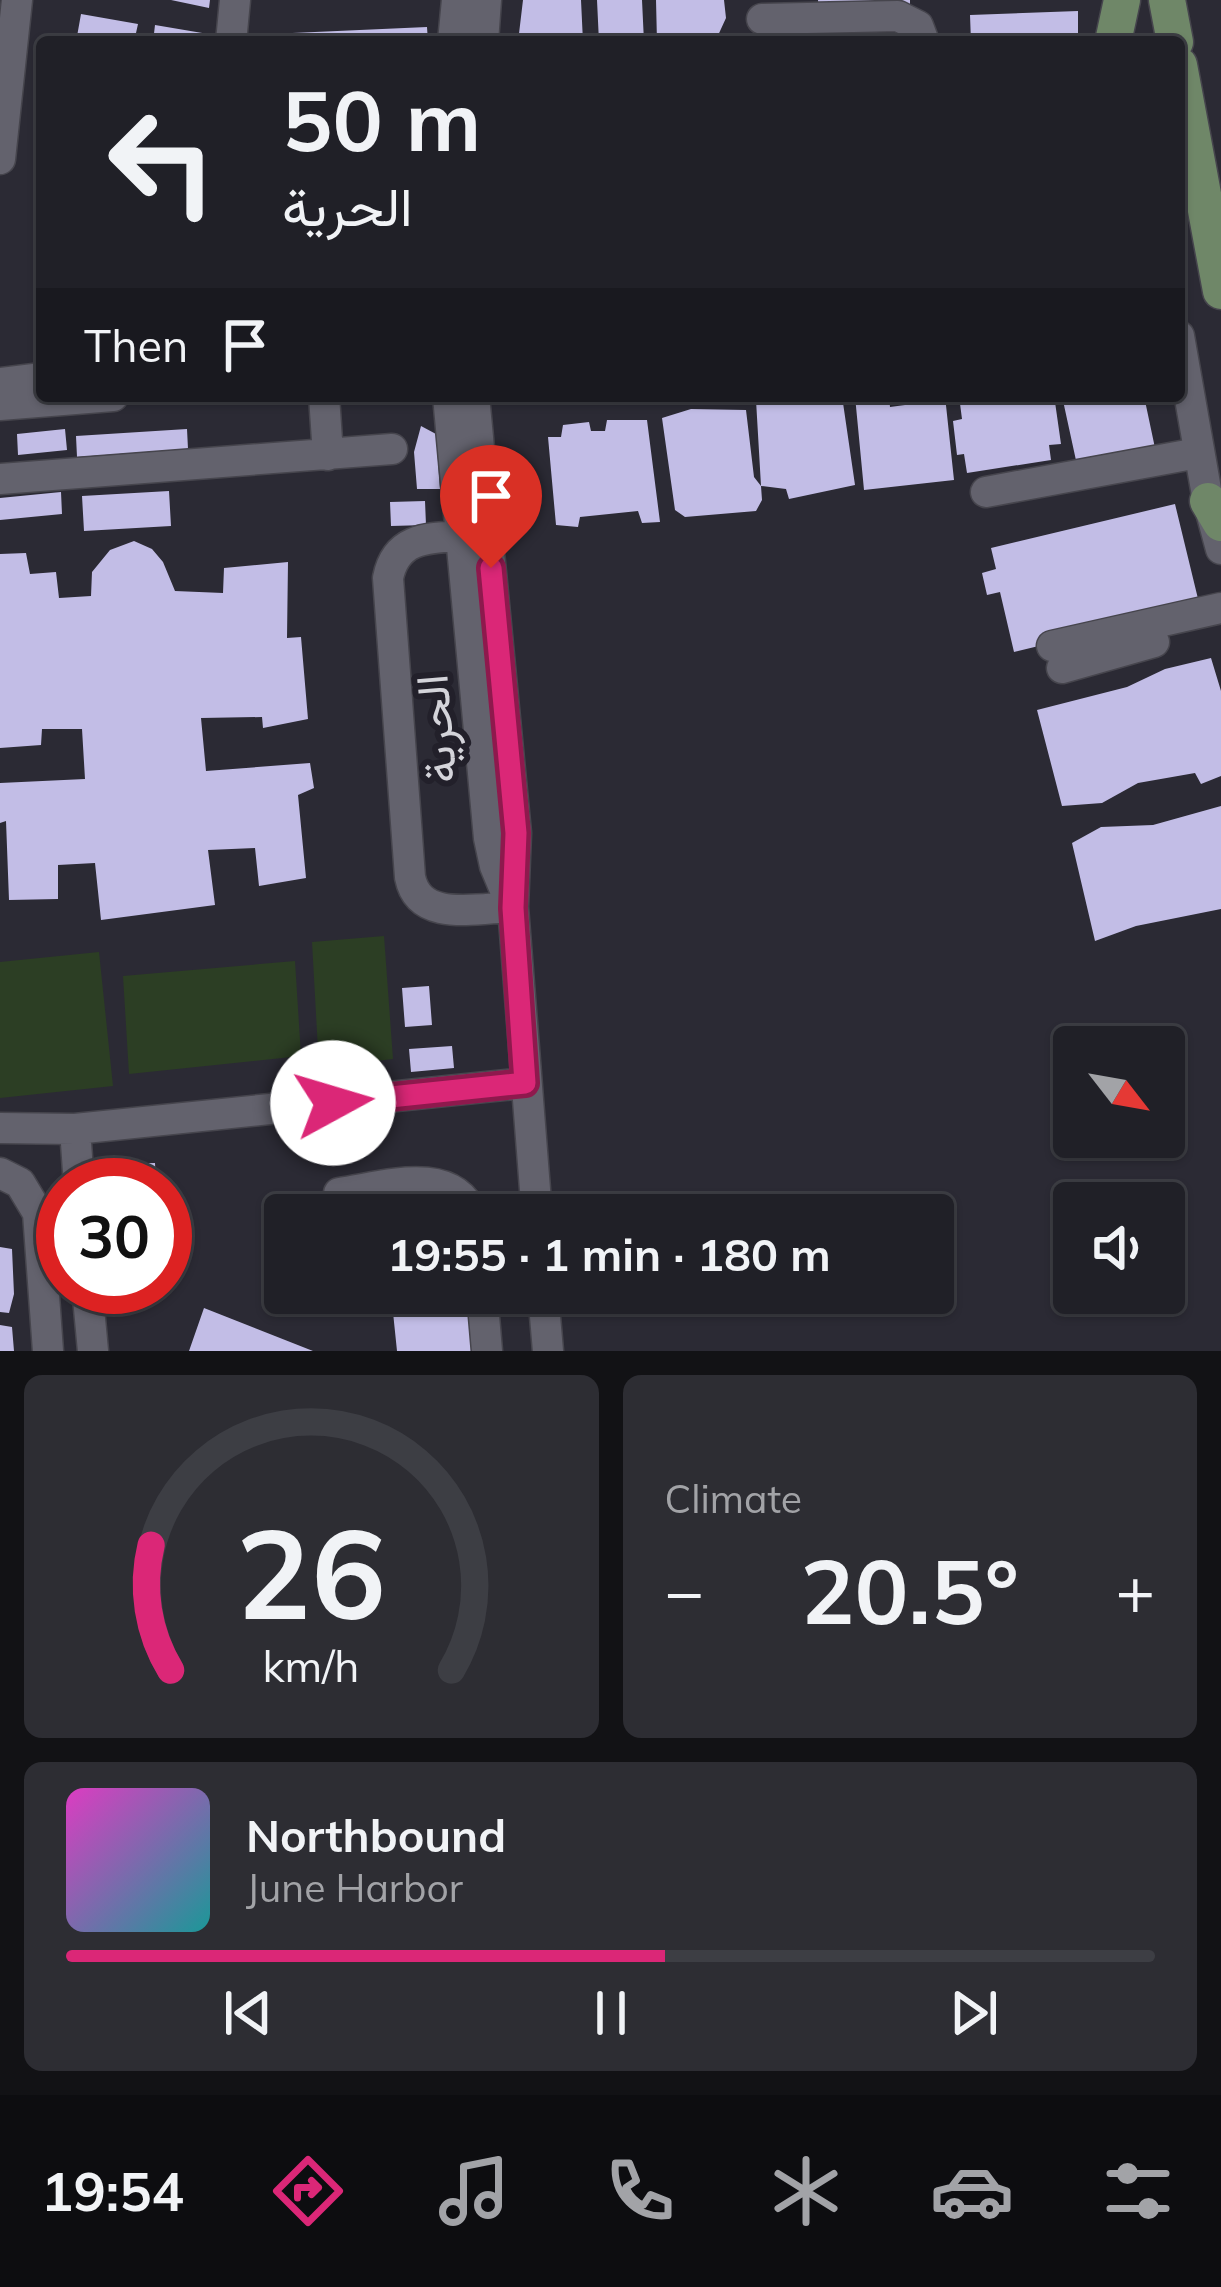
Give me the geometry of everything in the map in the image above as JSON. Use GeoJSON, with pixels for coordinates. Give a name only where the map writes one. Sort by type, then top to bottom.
{"type":"FeatureCollection","features":[{"type":"Feature","properties":{"kind":"main road"},"geometry":{"type":"LineString","coordinates":[[1112,36],[1121,0]]}},
{"type":"Feature","properties":{"kind":"main road"},"geometry":{"type":"LineString","coordinates":[[1167,0],[1174,36]]}},
{"type":"Feature","properties":{"kind":"main road"},"geometry":{"type":"LineString","coordinates":[[1185,97],[1221,291]]}},
{"type":"Feature","properties":{"kind":"street"},"geometry":{"type":"LineString","coordinates":[[0,158],[17,0]]}},
{"type":"Feature","properties":{"kind":"street"},"geometry":{"type":"LineString","coordinates":[[232,36],[235,0]]}},
{"type":"Feature","properties":{"kind":"street"},"geometry":{"type":"LineString","coordinates":[[454,36],[458,0]]}},
{"type":"Feature","properties":{"kind":"street"},"geometry":{"type":"LineString","coordinates":[[483,36],[486,0]]}},
{"type":"Feature","properties":{"kind":"street"},"geometry":{"type":"LineString","coordinates":[[1102,0],[1110,36]]}},
{"type":"Feature","properties":{"kind":"street"},"geometry":{"type":"LineString","coordinates":[[762,20],[898,16],[909,18],[922,36]]}},
{"type":"Feature","properties":{"kind":"street"},"geometry":{"type":"LineString","coordinates":[[1185,374],[1221,549]]}},
{"type":"Feature","properties":{"kind":"street"},"geometry":{"type":"LineString","coordinates":[[0,383],[36,379]]}},
{"type":"Feature","properties":{"kind":"street"},"geometry":{"type":"LineString","coordinates":[[0,405],[38,402]]}},
{"type":"Feature","properties":{"kind":"street"},"geometry":{"type":"LineString","coordinates":[[324,402],[328,455]]}},
{"type":"Feature","properties":{"kind":"street","name":"الحرية"},"geometry":{"type":"LineString","coordinates":[[449,402],[490,838],[500,880],[513,908]]}},
{"type":"Feature","properties":{"kind":"street","name":"الحرية"},"geometry":{"type":"LineString","coordinates":[[475,402],[516,833],[513,908],[535,1194]]}},
{"type":"Feature","properties":{"kind":"street"},"geometry":{"type":"LineString","coordinates":[[0,479],[392,448]]}},
{"type":"Feature","properties":{"kind":"street"},"geometry":{"type":"LineString","coordinates":[[986,492],[1198,453]]}},
{"type":"Feature","properties":{"kind":"street"},"geometry":{"type":"LineString","coordinates":[[463,536],[410,543],[394,558],[388,578],[410,877],[416,896],[432,907],[513,908]]}},
{"type":"Feature","properties":{"kind":"street"},"geometry":{"type":"LineString","coordinates":[[1221,608],[1057,657],[1221,626]]}},
{"type":"Feature","properties":{"kind":"street"},"geometry":{"type":"LineString","coordinates":[[0,1129],[75,1129],[525,1083]]}},
{"type":"Feature","properties":{"kind":"street"},"geometry":{"type":"LineString","coordinates":[[75,1129],[78,1158]]}},
{"type":"Feature","properties":{"kind":"street"},"geometry":{"type":"LineString","coordinates":[[0,1173],[20,1183],[36,1209]]}},
{"type":"Feature","properties":{"kind":"street"},"geometry":{"type":"LineString","coordinates":[[339,1193],[433,1182],[460,1194]]}},
{"type":"Feature","properties":{"kind":"street"},"geometry":{"type":"LineString","coordinates":[[48,1351],[49,1314]]}},
{"type":"Feature","properties":{"kind":"street"},"geometry":{"type":"LineString","coordinates":[[90,1314],[93,1351]]}},
{"type":"Feature","properties":{"kind":"street"},"geometry":{"type":"LineString","coordinates":[[484,1314],[487,1351]]}},
{"type":"Feature","properties":{"kind":"street"},"geometry":{"type":"LineString","coordinates":[[545,1314],[548,1351]]}},
{"type":"Feature","properties":{"kind":"green space"},"geometry":{"type":"Polygon","coordinates":[[[384,936],[393,1059],[319,1068],[312,942],[384,936]]]}},
{"type":"Feature","properties":{"kind":"green space"},"geometry":{"type":"Polygon","coordinates":[[[99,952],[113,1086],[0,1098],[0,962],[99,952]]]}},
{"type":"Feature","properties":{"kind":"green space"},"geometry":{"type":"Polygon","coordinates":[[[295,961],[301,1056],[129,1074],[123,976],[295,961]]]}},
{"type":"Feature","properties":{"kind":"building"},"geometry":{"type":"Polygon","coordinates":[[[171,0],[210,0],[209,8],[171,0]]]}},
{"type":"Feature","properties":{"kind":"building"},"geometry":{"type":"Polygon","coordinates":[[[523,0],[581,0],[583,36],[519,36],[523,0]]]}},
{"type":"Feature","properties":{"kind":"building"},"geometry":{"type":"Polygon","coordinates":[[[597,0],[642,0],[644,36],[599,36],[597,0]]]}},
{"type":"Feature","properties":{"kind":"building"},"geometry":{"type":"Polygon","coordinates":[[[656,0],[724,0],[726,18],[718,36],[657,36],[656,0]]]}},
{"type":"Feature","properties":{"kind":"building"},"geometry":{"type":"Polygon","coordinates":[[[818,0],[910,0],[910,4],[819,11],[818,0]]]}},
{"type":"Feature","properties":{"kind":"building"},"geometry":{"type":"Polygon","coordinates":[[[1078,11],[1078,36],[971,36],[970,15],[1078,11]]]}},
{"type":"Feature","properties":{"kind":"building"},"geometry":{"type":"Polygon","coordinates":[[[81,14],[138,24],[135,36],[77,36],[81,14]]]}},
{"type":"Feature","properties":{"kind":"building"},"geometry":{"type":"Polygon","coordinates":[[[155,25],[220,36],[154,36],[155,25]]]}},
{"type":"Feature","properties":{"kind":"building"},"geometry":{"type":"Polygon","coordinates":[[[427,27],[428,36],[270,36],[427,27]]]}},
{"type":"Feature","properties":{"kind":"building"},"geometry":{"type":"Polygon","coordinates":[[[756,402],[843,402],[855,485],[789,499],[786,489],[761,486],[756,402]]]}},
{"type":"Feature","properties":{"kind":"building"},"geometry":{"type":"Polygon","coordinates":[[[856,402],[890,402],[890,407],[946,402],[954,480],[864,490],[856,402]]]}},
{"type":"Feature","properties":{"kind":"building"},"geometry":{"type":"Polygon","coordinates":[[[960,402],[1055,402],[1061,444],[1049,445],[1051,460],[967,473],[964,454],[957,455],[953,421],[962,419],[960,402]]]}},
{"type":"Feature","properties":{"kind":"building"},"geometry":{"type":"Polygon","coordinates":[[[1063,402],[1145,402],[1155,448],[1077,465],[1063,402]]]}},
{"type":"Feature","properties":{"kind":"building"},"geometry":{"type":"Polygon","coordinates":[[[691,409],[746,410],[754,477],[761,486],[762,500],[756,511],[685,517],[675,510],[662,418],[691,409]]]}},
{"type":"Feature","properties":{"kind":"building"},"geometry":{"type":"Polygon","coordinates":[[[607,420],[647,420],[660,522],[642,523],[638,511],[580,517],[578,527],[556,525],[548,437],[561,437],[563,425],[589,422],[591,431],[605,431],[607,420]]]}},
{"type":"Feature","properties":{"kind":"building"},"geometry":{"type":"Polygon","coordinates":[[[421,426],[436,434],[440,489],[417,489],[414,452],[421,426]]]}},
{"type":"Feature","properties":{"kind":"building"},"geometry":{"type":"Polygon","coordinates":[[[65,429],[67,450],[18,455],[17,434],[65,429]]]}},
{"type":"Feature","properties":{"kind":"building"},"geometry":{"type":"Polygon","coordinates":[[[187,429],[188,449],[77,457],[76,436],[187,429]]]}},
{"type":"Feature","properties":{"kind":"building"},"geometry":{"type":"Polygon","coordinates":[[[169,491],[171,526],[84,531],[82,496],[169,491]]]}},
{"type":"Feature","properties":{"kind":"building"},"geometry":{"type":"Polygon","coordinates":[[[61,492],[62,514],[0,520],[0,498],[61,492]]]}},
{"type":"Feature","properties":{"kind":"building"},"geometry":{"type":"Polygon","coordinates":[[[425,501],[426,525],[391,526],[390,502],[425,501]]]}},
{"type":"Feature","properties":{"kind":"building"},"geometry":{"type":"Polygon","coordinates":[[[1175,504],[1200,607],[1014,652],[1000,592],[987,595],[982,573],[996,569],[991,548],[1175,504]]]}},
{"type":"Feature","properties":{"kind":"building"},"geometry":{"type":"Polygon","coordinates":[[[134,541],[152,549],[163,562],[175,591],[223,593],[224,568],[288,562],[287,638],[301,637],[308,719],[263,728],[262,717],[201,718],[206,771],[310,763],[314,788],[298,795],[306,878],[259,886],[255,848],[208,850],[215,905],[101,920],[95,863],[58,865],[58,899],[9,900],[0,783],[85,779],[82,729],[42,729],[41,745],[0,748],[0,554],[26,553],[30,574],[56,572],[59,598],[91,596],[92,572],[110,550],[134,541]]]}},
{"type":"Feature","properties":{"kind":"building"},"geometry":{"type":"Polygon","coordinates":[[[1211,658],[1221,691],[1221,776],[1201,784],[1195,773],[1138,783],[1102,803],[1062,806],[1037,710],[1127,687],[1165,669],[1211,658]]]}},
{"type":"Feature","properties":{"kind":"building"},"geometry":{"type":"Polygon","coordinates":[[[1221,806],[1221,909],[1136,926],[1095,941],[1072,843],[1101,827],[1153,825],[1221,806]]]}},
{"type":"Feature","properties":{"kind":"building"},"geometry":{"type":"Polygon","coordinates":[[[429,986],[432,1025],[405,1027],[402,988],[429,986]]]}},
{"type":"Feature","properties":{"kind":"building"},"geometry":{"type":"Polygon","coordinates":[[[452,1046],[454,1068],[411,1072],[409,1049],[452,1046]]]}},
{"type":"Feature","properties":{"kind":"building"},"geometry":{"type":"Polygon","coordinates":[[[0,1247],[12,1249],[14,1294],[9,1313],[0,1312],[0,1247]]]}},
{"type":"Feature","properties":{"kind":"building"},"geometry":{"type":"Polygon","coordinates":[[[204,1308],[313,1351],[189,1351],[204,1308]]]}},
{"type":"Feature","properties":{"kind":"building"},"geometry":{"type":"Polygon","coordinates":[[[393,1314],[477,1314],[480,1351],[397,1351],[393,1314]]]}},
{"type":"Feature","properties":{"kind":"building"},"geometry":{"type":"Polygon","coordinates":[[[0,1325],[12,1327],[14,1351],[0,1351],[0,1325]]]}},
{"type":"Feature","properties":{"kind":"route"},"geometry":{"type":"LineString","coordinates":[[333,1103],[525,1083],[513,908],[516,833],[491,568]]}}]}
